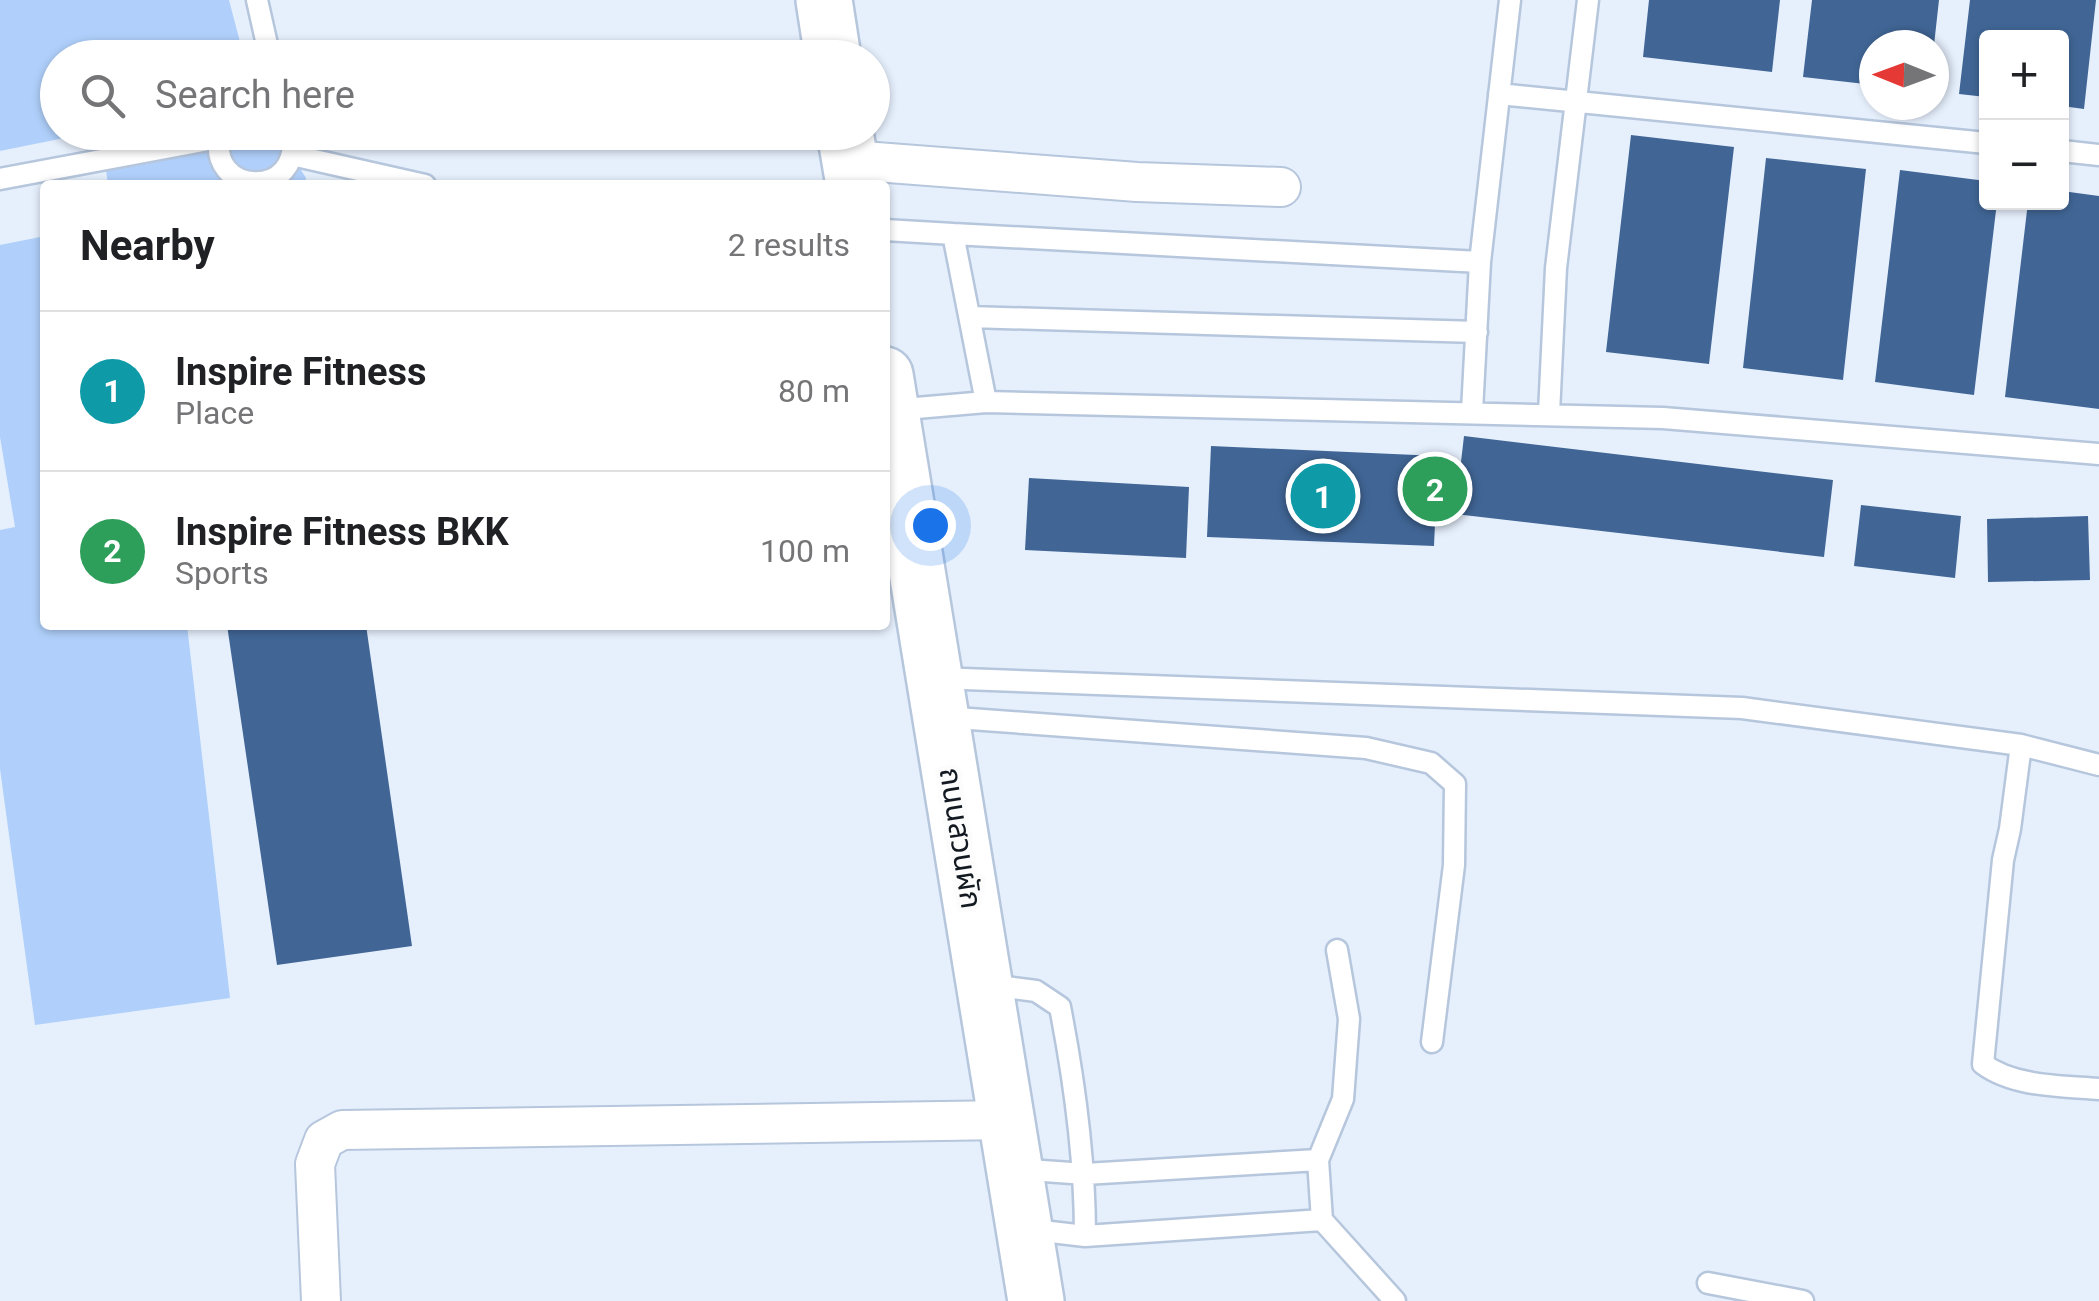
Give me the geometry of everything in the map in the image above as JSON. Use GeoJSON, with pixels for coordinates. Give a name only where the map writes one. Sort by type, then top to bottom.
{"type":"FeatureCollection","features":[{"type":"Feature","properties":{"kind":"street"},"geometry":{"type":"LineString","coordinates":[[824,0],[830,40]]}},
{"type":"Feature","properties":{"kind":"street"},"geometry":{"type":"LineString","coordinates":[[850,159],[1156,183],[1280,187]]}},
{"type":"Feature","properties":{"kind":"street","name":"ถนนสวนผัก"},"geometry":{"type":"LineString","coordinates":[[890,405],[1036,1301]]}},
{"type":"Feature","properties":{"kind":"street"},"geometry":{"type":"LineString","coordinates":[[321,1301],[316,1164],[324,1140],[342,1130],[1010,1144]]}},
{"type":"Feature","properties":{"kind":"lane"},"geometry":{"type":"LineString","coordinates":[[257,0],[266,40]]}},
{"type":"Feature","properties":{"kind":"lane"},"geometry":{"type":"LineString","coordinates":[[1472,412],[1480,262],[1510,0]]}},
{"type":"Feature","properties":{"kind":"lane"},"geometry":{"type":"LineString","coordinates":[[1549,413],[1556,268],[1588,0]]}},
{"type":"Feature","properties":{"kind":"lane"},"geometry":{"type":"LineString","coordinates":[[1499,94],[1979,143]]}},
{"type":"Feature","properties":{"kind":"lane"},"geometry":{"type":"LineString","coordinates":[[0,179],[145,150]]}},
{"type":"Feature","properties":{"kind":"lane"},"geometry":{"type":"LineString","coordinates":[[221,150],[222,163],[230,173],[245,180]]}},
{"type":"Feature","properties":{"kind":"lane"},"geometry":{"type":"LineString","coordinates":[[266,180],[278,176],[292,150]]}},
{"type":"Feature","properties":{"kind":"lane"},"geometry":{"type":"LineString","coordinates":[[2069,152],[2099,154]]}},
{"type":"Feature","properties":{"kind":"lane"},"geometry":{"type":"LineString","coordinates":[[292,155],[403,180]]}},
{"type":"Feature","properties":{"kind":"lane"},"geometry":{"type":"LineString","coordinates":[[890,230],[1480,262]]}},
{"type":"Feature","properties":{"kind":"lane"},"geometry":{"type":"LineString","coordinates":[[954,234],[986,402]]}},
{"type":"Feature","properties":{"kind":"lane"},"geometry":{"type":"LineString","coordinates":[[970,317],[1476,332]]}},
{"type":"Feature","properties":{"kind":"lane"},"geometry":{"type":"LineString","coordinates":[[890,393],[986,402],[1663,418],[2099,454]]}},
{"type":"Feature","properties":{"kind":"lane"},"geometry":{"type":"LineString","coordinates":[[938,698],[1742,708],[2021,745],[2099,766]]}},
{"type":"Feature","properties":{"kind":"lane"},"geometry":{"type":"LineString","coordinates":[[938,698],[1366,748],[1431,763],[1455,784],[1454,864],[1432,1042]]}},
{"type":"Feature","properties":{"kind":"lane"},"geometry":{"type":"LineString","coordinates":[[2021,745],[2000,879],[1983,1064],[1994,1072],[2042,1084],[2099,1089]]}},
{"type":"Feature","properties":{"kind":"lane"},"geometry":{"type":"LineString","coordinates":[[1337,950],[1349,1019],[1343,1099],[1318,1160],[1322,1220],[1395,1301]]}},
{"type":"Feature","properties":{"kind":"lane"},"geometry":{"type":"LineString","coordinates":[[984,984],[1036,991],[1060,1007],[1077,1093],[1086,1236]]}},
{"type":"Feature","properties":{"kind":"lane"},"geometry":{"type":"LineString","coordinates":[[1010,1144],[1085,1174],[1318,1160]]}},
{"type":"Feature","properties":{"kind":"lane"},"geometry":{"type":"LineString","coordinates":[[1024,1229],[1086,1236],[1322,1220]]}},
{"type":"Feature","properties":{"kind":"lane"},"geometry":{"type":"LineString","coordinates":[[1708,1283],[1774,1299],[1803,1301]]}},
{"type":"Feature","properties":{"kind":"shaded area"},"geometry":{"type":"Polygon","coordinates":[[[0,0],[229,0],[240,40],[40,40],[40,143],[0,151],[0,0]]]}},
{"type":"Feature","properties":{"kind":"shaded area"},"geometry":{"type":"Polygon","coordinates":[[[103,150],[289,150],[306,178],[306,180],[107,180],[103,150]]]}},
{"type":"Feature","properties":{"kind":"shaded area"},"geometry":{"type":"Polygon","coordinates":[[[40,237],[40,630],[188,630],[230,998],[35,1025],[0,769],[0,530],[15,527],[0,437],[0,245],[40,237]]]}},
{"type":"Feature","properties":{"kind":"building"},"geometry":{"type":"Polygon","coordinates":[[[1649,0],[1780,0],[1772,72],[1643,57],[1649,0]]]}},
{"type":"Feature","properties":{"kind":"building"},"geometry":{"type":"Polygon","coordinates":[[[1812,0],[1939,0],[1936,30],[1859,30],[1859,83],[1803,77],[1812,0]]]}},
{"type":"Feature","properties":{"kind":"building"},"geometry":{"type":"Polygon","coordinates":[[[1970,0],[2096,0],[2084,109],[2069,107],[2069,30],[1979,30],[1979,96],[1959,94],[1970,0]]]}},
{"type":"Feature","properties":{"kind":"building"},"geometry":{"type":"Polygon","coordinates":[[[1631,135],[1734,147],[1709,364],[1606,352],[1631,135]]]}},
{"type":"Feature","properties":{"kind":"building"},"geometry":{"type":"Polygon","coordinates":[[[1766,158],[1866,169],[1843,380],[1743,368],[1766,158]]]}},
{"type":"Feature","properties":{"kind":"building"},"geometry":{"type":"Polygon","coordinates":[[[1900,170],[1979,180],[1979,210],[1996,210],[1974,395],[1875,382],[1900,170]]]}},
{"type":"Feature","properties":{"kind":"building"},"geometry":{"type":"Polygon","coordinates":[[[2069,192],[2099,196],[2099,409],[2005,397],[2027,210],[2069,210],[2069,192]]]}},
{"type":"Feature","properties":{"kind":"building"},"geometry":{"type":"Polygon","coordinates":[[[1464,436],[1833,480],[1824,557],[1455,514],[1464,436]]]}},
{"type":"Feature","properties":{"kind":"building"},"geometry":{"type":"Polygon","coordinates":[[[1211,446],[1438,456],[1434,546],[1207,537],[1211,446]]]}},
{"type":"Feature","properties":{"kind":"building"},"geometry":{"type":"Polygon","coordinates":[[[1029,478],[1189,487],[1186,558],[1025,550],[1029,478]]]}},
{"type":"Feature","properties":{"kind":"building"},"geometry":{"type":"Polygon","coordinates":[[[1861,505],[1961,516],[1955,578],[1854,566],[1861,505]]]}},
{"type":"Feature","properties":{"kind":"building"},"geometry":{"type":"Polygon","coordinates":[[[2088,516],[2090,580],[1988,582],[1987,519],[2088,516]]]}},
{"type":"Feature","properties":{"kind":"building"},"geometry":{"type":"Polygon","coordinates":[[[228,630],[367,630],[412,946],[277,965],[228,630]]]}},
{"type":"Feature","properties":{"kind":"place","name":"Inspire Fitness BKK"},"geometry":{"type":"Point","coordinates":[1435,489]}},
{"type":"Feature","properties":{"kind":"place","name":"Inspire Fitness"},"geometry":{"type":"Point","coordinates":[1323,496]}}]}
